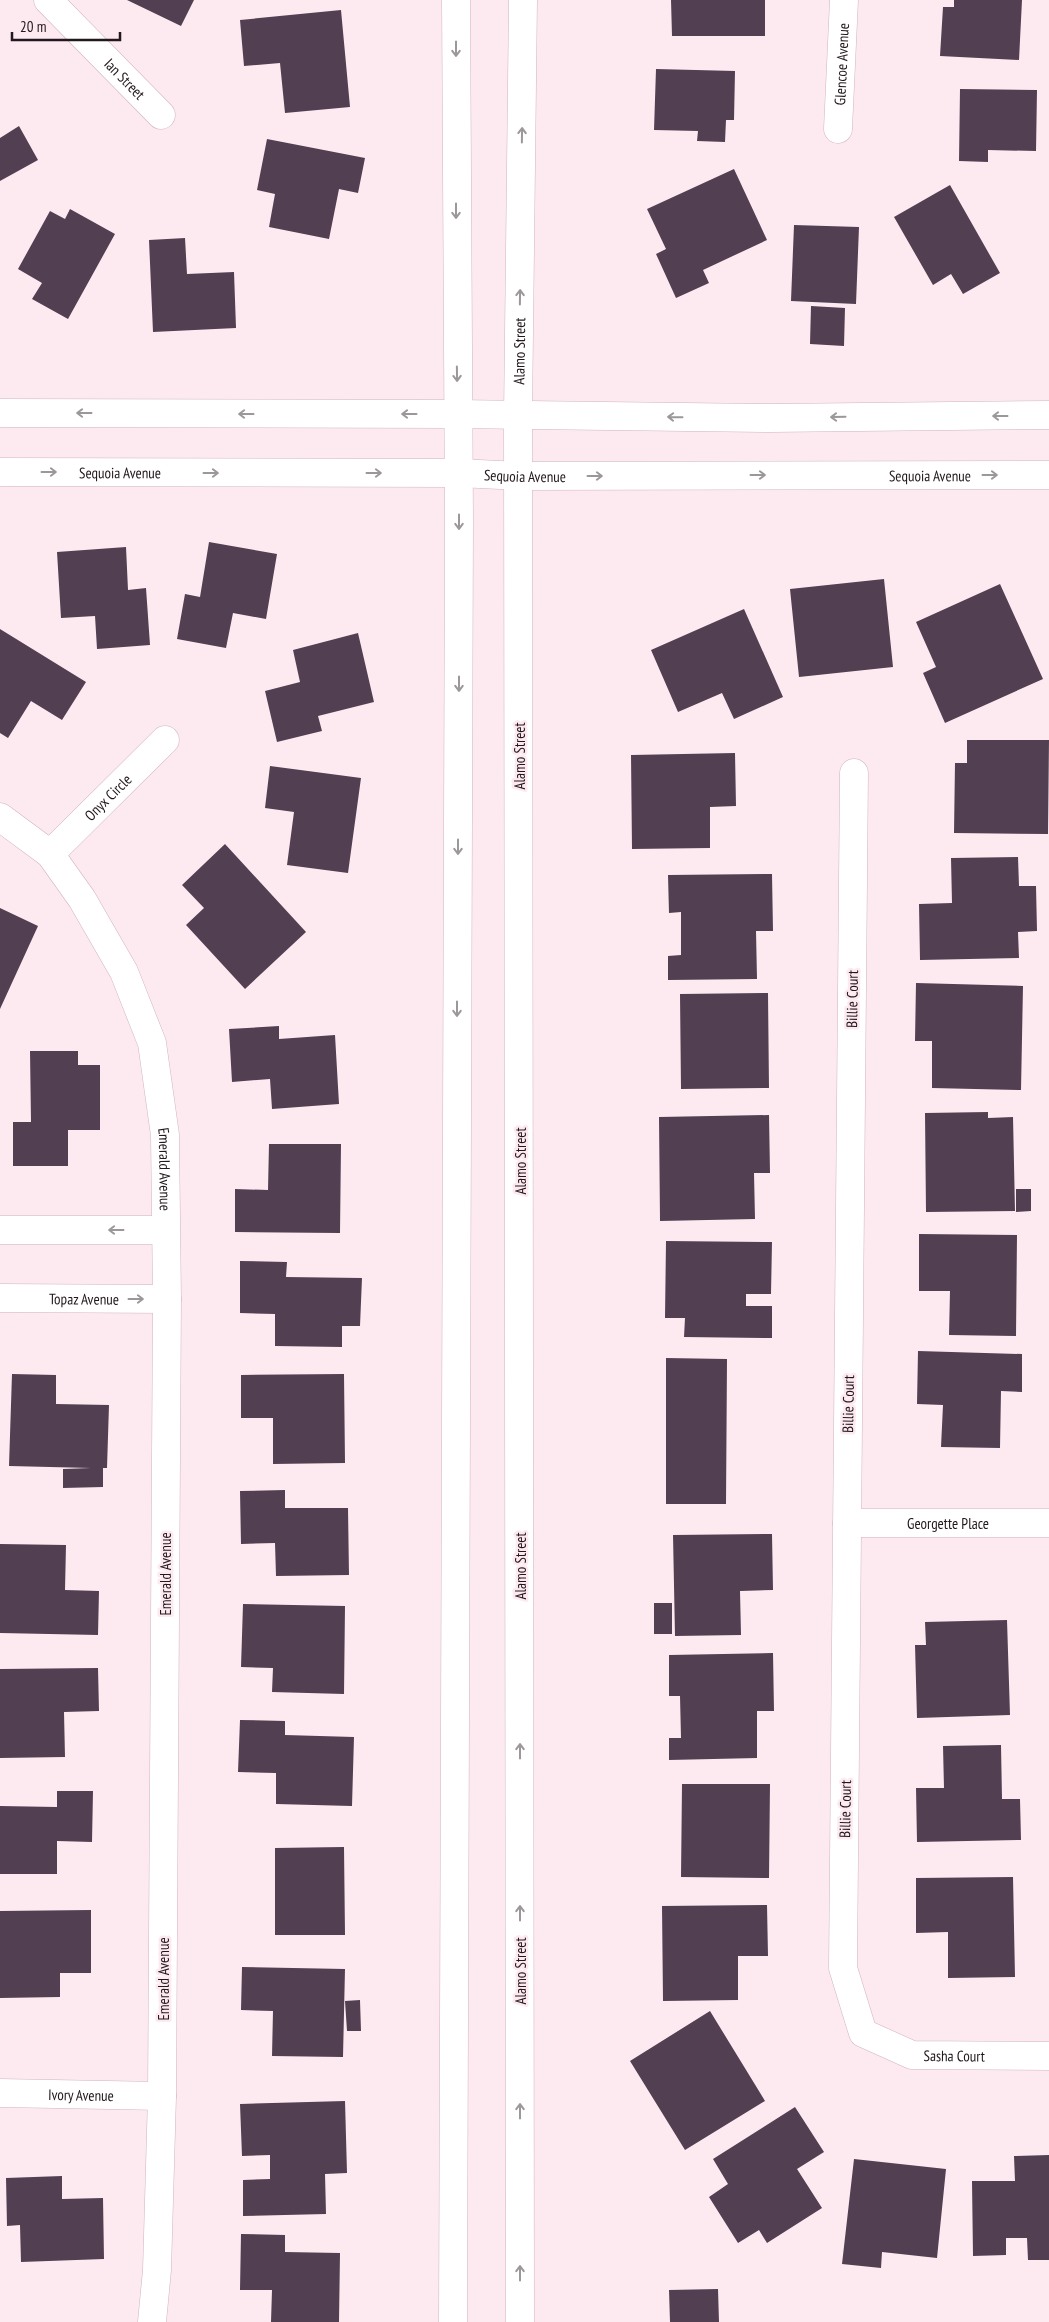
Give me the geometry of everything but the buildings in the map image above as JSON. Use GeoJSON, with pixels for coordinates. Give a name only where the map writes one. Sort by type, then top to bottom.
{"type":"FeatureCollection","features":[{"type":"Feature","properties":{"kind":"main road","name":"Ian Street"},"geometry":{"type":"LineString","coordinates":[[48,0],[161,115]]}},
{"type":"Feature","properties":{"kind":"main road"},"geometry":{"type":"LineString","coordinates":[[453,2322],[459,473],[457,414],[456,0]]}},
{"type":"Feature","properties":{"kind":"main road","name":"Alamo Street"},"geometry":{"type":"LineString","coordinates":[[520,2322],[518,416],[523,0]]}},
{"type":"Feature","properties":{"kind":"main road","name":"Glencoe Avenue"},"geometry":{"type":"LineString","coordinates":[[838,129],[844,0]]}},
{"type":"Feature","properties":{"kind":"main road"},"geometry":{"type":"LineString","coordinates":[[0,413],[457,414],[771,418],[1049,416]]}},
{"type":"Feature","properties":{"kind":"main road","name":"Sequoia Avenue"},"geometry":{"type":"LineString","coordinates":[[0,472],[459,473],[519,476],[1049,475]]}},
{"type":"Feature","properties":{"kind":"main road","name":"Onyx Circle"},"geometry":{"type":"LineString","coordinates":[[50,854],[165,740]]}},
{"type":"Feature","properties":{"kind":"main road","name":"Billie Court"},"geometry":{"type":"LineString","coordinates":[[854,773],[843,1968],[863,2032]]}},
{"type":"Feature","properties":{"kind":"main road","name":"Emerald Avenue"},"geometry":{"type":"LineString","coordinates":[[0,817],[50,854],[82,899],[124,972],[152,1043],[164,1135],[167,1299],[162,2096],[157,2270],[152,2322]]}},
{"type":"Feature","properties":{"kind":"main road"},"geometry":{"type":"LineString","coordinates":[[0,1230],[165,1230]]}},
{"type":"Feature","properties":{"kind":"main road","name":"Topaz Avenue"},"geometry":{"type":"LineString","coordinates":[[0,1298],[167,1299]]}},
{"type":"Feature","properties":{"kind":"main road","name":"Georgette Place"},"geometry":{"type":"LineString","coordinates":[[847,1523],[1049,1523]]}},
{"type":"Feature","properties":{"kind":"main road","name":"Sasha Court"},"geometry":{"type":"LineString","coordinates":[[863,2032],[912,2055],[1049,2056]]}},
{"type":"Feature","properties":{"kind":"main road","name":"Ivory Avenue"},"geometry":{"type":"LineString","coordinates":[[0,2093],[162,2096]]}}]}
